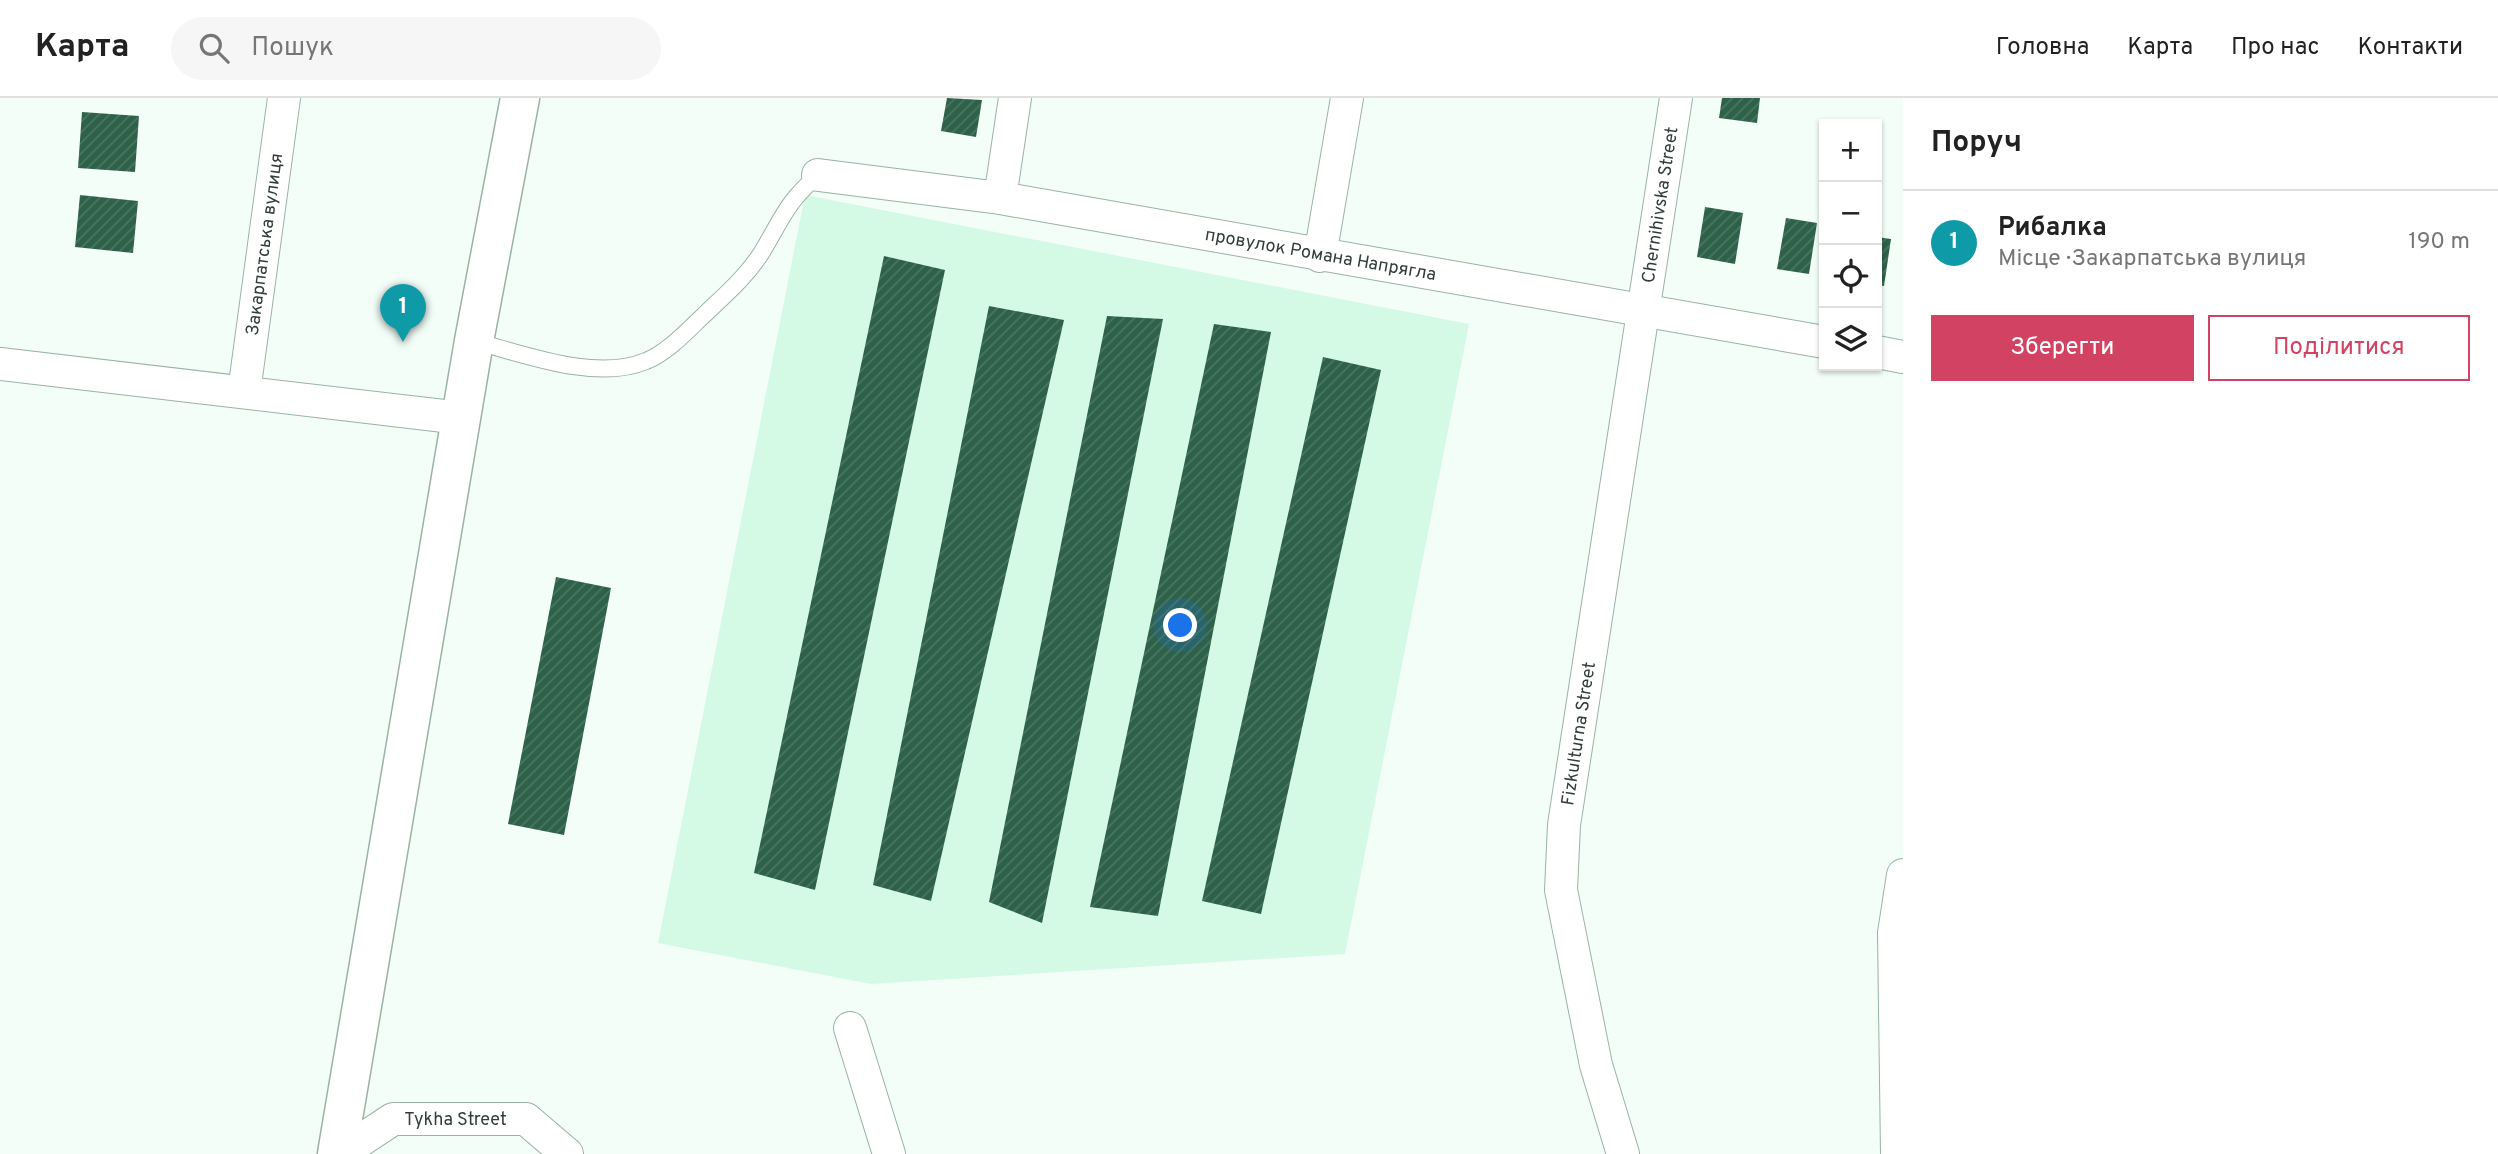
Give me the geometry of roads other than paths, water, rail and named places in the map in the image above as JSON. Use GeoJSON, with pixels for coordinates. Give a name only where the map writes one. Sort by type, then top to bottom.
{"type":"FeatureCollection","features":[{"type":"Feature","properties":{"kind":"street","name":"Закарпатська вулиця"},"geometry":{"type":"LineString","coordinates":[[244,392],[284,98]]}},
{"type":"Feature","properties":{"kind":"street"},"geometry":{"type":"LineString","coordinates":[[338,1154],[474,341],[520,98]]}},
{"type":"Feature","properties":{"kind":"street"},"geometry":{"type":"LineString","coordinates":[[1000,198],[1015,98]]}},
{"type":"Feature","properties":{"kind":"street"},"geometry":{"type":"LineString","coordinates":[[1320,256],[1347,98]]}},
{"type":"Feature","properties":{"kind":"street","name":"Chernihivska Street"},"geometry":{"type":"LineString","coordinates":[[1645,310],[1676,98]]}},
{"type":"Feature","properties":{"kind":"street","name":"провулок Романа Напрягла"},"geometry":{"type":"LineString","coordinates":[[818,175],[1000,198],[1819,341]]}},
{"type":"Feature","properties":{"kind":"street","name":"Fizkulturna Street"},"geometry":{"type":"LineString","coordinates":[[1623,1154],[1596,1065],[1561,890],[1564,825],[1645,310]]}},
{"type":"Feature","properties":{"kind":"street"},"geometry":{"type":"LineString","coordinates":[[1882,353],[1903,357]]}},
{"type":"Feature","properties":{"kind":"street"},"geometry":{"type":"LineString","coordinates":[[0,364],[461,418]]}},
{"type":"Feature","properties":{"kind":"street"},"geometry":{"type":"LineString","coordinates":[[1897,1154],[1894,933],[1903,875]]}},
{"type":"Feature","properties":{"kind":"street"},"geometry":{"type":"LineString","coordinates":[[850,1028],[889,1154]]}},
{"type":"Feature","properties":{"kind":"street","name":"Tykha Street"},"geometry":{"type":"LineString","coordinates":[[338,1154],[393,1119],[526,1119],[568,1154]]}},
{"type":"Feature","properties":{"kind":"lane"},"geometry":{"type":"LineString","coordinates":[[474,341],[592,369],[624,368],[649,360],[688,330],[736,284],[761,252],[776,221],[795,196],[818,175]]}},
{"type":"Feature","properties":{"kind":"place","name":"Рибалка"},"geometry":{"type":"Point","coordinates":[403,342]}}]}
